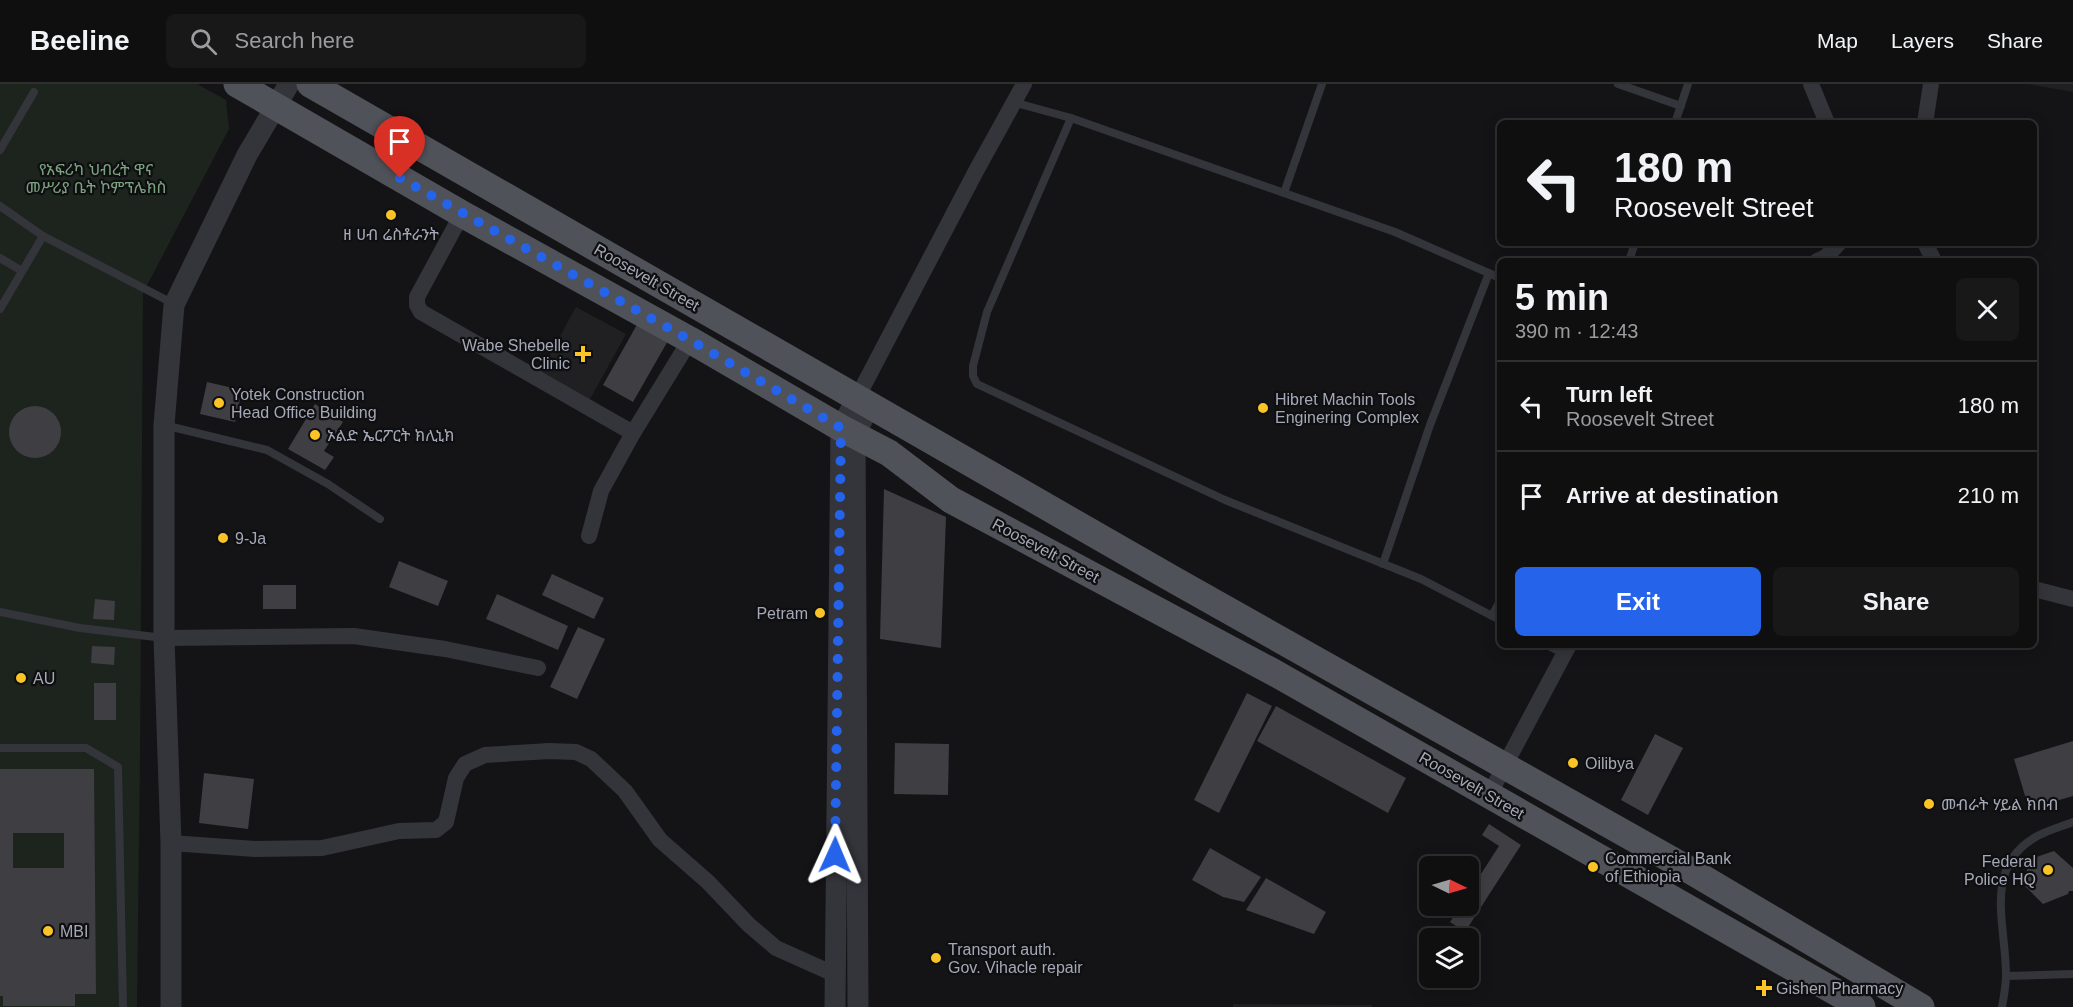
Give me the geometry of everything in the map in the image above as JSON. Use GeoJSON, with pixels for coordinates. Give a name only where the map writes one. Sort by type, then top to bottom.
{"type":"FeatureCollection","features":[{"type":"Feature","properties":{"kind":"main road","name":"Roosevelt Street"},"geometry":{"type":"LineString","coordinates":[[237,84],[282,95],[462,214],[889,453],[951,500],[1273,672],[1862,1007]]}},
{"type":"Feature","properties":{"kind":"main road","name":"Roosevelt Street"},"geometry":{"type":"LineString","coordinates":[[310,84],[1176,581],[1686,868],[1921,1007]]}},
{"type":"Feature","properties":{"kind":"main road"},"geometry":{"type":"LineString","coordinates":[[574,275],[592,246]]}},
{"type":"Feature","properties":{"kind":"main road"},"geometry":{"type":"LineString","coordinates":[[1670,896],[1686,868]]}},
{"type":"Feature","properties":{"kind":"street"},"geometry":{"type":"LineString","coordinates":[[835,1007],[848,431],[1024,84]]}},
{"type":"Feature","properties":{"kind":"street"},"geometry":{"type":"LineString","coordinates":[[1811,84],[1826,120]]}},
{"type":"Feature","properties":{"kind":"street"},"geometry":{"type":"LineString","coordinates":[[1925,120],[1931,84]]}},
{"type":"Feature","properties":{"kind":"street"},"geometry":{"type":"LineString","coordinates":[[171,1007],[171,843],[164,638],[164,425],[174,304],[247,155],[282,95]]}},
{"type":"Feature","properties":{"kind":"street"},"geometry":{"type":"LineString","coordinates":[[462,214],[417,297],[417,304],[422,312],[633,433]]}},
{"type":"Feature","properties":{"kind":"street"},"geometry":{"type":"LineString","coordinates":[[1822,258],[1836,246]]}},
{"type":"Feature","properties":{"kind":"street"},"geometry":{"type":"LineString","coordinates":[[589,536],[602,491],[633,433],[690,340]]}},
{"type":"Feature","properties":{"kind":"street"},"geometry":{"type":"LineString","coordinates":[[848,431],[858,1007]]}},
{"type":"Feature","properties":{"kind":"street"},"geometry":{"type":"LineString","coordinates":[[2037,590],[2073,599]]}},
{"type":"Feature","properties":{"kind":"street"},"geometry":{"type":"LineString","coordinates":[[164,638],[354,636],[445,649],[538,668]]}},
{"type":"Feature","properties":{"kind":"street"},"geometry":{"type":"LineString","coordinates":[[1490,795],[1567,650]]}},
{"type":"Feature","properties":{"kind":"street"},"geometry":{"type":"LineString","coordinates":[[171,843],[255,849],[322,848],[399,831],[436,830],[446,822],[456,778],[465,764],[485,755],[549,751],[576,752],[591,759],[625,791],[660,840],[708,882],[749,926],[776,948],[834,974]]}},
{"type":"Feature","properties":{"kind":"lane"},"geometry":{"type":"LineString","coordinates":[[1284,193],[1322,84]]}},
{"type":"Feature","properties":{"kind":"lane"},"geometry":{"type":"LineString","coordinates":[[1618,84],[1681,106]]}},
{"type":"Feature","properties":{"kind":"lane"},"geometry":{"type":"LineString","coordinates":[[1676,120],[1688,84]]}},
{"type":"Feature","properties":{"kind":"lane"},"geometry":{"type":"LineString","coordinates":[[0,150],[34,92]]}},
{"type":"Feature","properties":{"kind":"lane"},"geometry":{"type":"LineString","coordinates":[[1013,102],[1071,118],[1395,232],[1497,277]]}},
{"type":"Feature","properties":{"kind":"lane"},"geometry":{"type":"LineString","coordinates":[[1071,118],[987,312],[973,366],[973,376],[977,384],[1225,500],[1421,579],[1496,618]]}},
{"type":"Feature","properties":{"kind":"lane"},"geometry":{"type":"LineString","coordinates":[[0,206],[43,236],[174,304]]}},
{"type":"Feature","properties":{"kind":"lane"},"geometry":{"type":"LineString","coordinates":[[0,309],[43,236]]}},
{"type":"Feature","properties":{"kind":"lane"},"geometry":{"type":"LineString","coordinates":[[0,258],[22,271]]}},
{"type":"Feature","properties":{"kind":"lane"},"geometry":{"type":"LineString","coordinates":[[1383,564],[1430,425],[1489,273]]}},
{"type":"Feature","properties":{"kind":"lane"},"geometry":{"type":"LineString","coordinates":[[164,425],[267,450],[328,484],[380,519]]}},
{"type":"Feature","properties":{"kind":"lane"},"geometry":{"type":"LineString","coordinates":[[0,612],[80,628],[164,638]]}},
{"type":"Feature","properties":{"kind":"lane"},"geometry":{"type":"LineString","coordinates":[[0,748],[86,748],[117,767],[123,1007]]}},
{"type":"Feature","properties":{"kind":"lane"},"geometry":{"type":"LineString","coordinates":[[2002,1007],[2006,976],[2000,888],[2005,869],[2015,853],[2034,837],[2073,822]]}},
{"type":"Feature","properties":{"kind":"lane"},"geometry":{"type":"LineString","coordinates":[[2006,976],[2073,974]]}},
{"type":"Feature","properties":{"kind":"shaded area"},"geometry":{"type":"Polygon","coordinates":[[[2028,84],[2073,84],[2073,92],[2028,84]]]}},
{"type":"Feature","properties":{"kind":"shaded area","name":"Wabe Shebelle Clinic"},"geometry":{"type":"Polygon","coordinates":[[[576,307],[626,334],[589,401],[540,373],[576,307]]]}},
{"type":"Feature","properties":{"kind":"shaded area"},"geometry":{"type":"Polygon","coordinates":[[[1233,1004],[1372,1005],[1372,1007],[1233,1007],[1233,1004]]]}},
{"type":"Feature","properties":{"kind":"green space","name":"የአፍሪካ ህብረት ዋና መሥሪያ ቤት ኮምፕሌክስ"},"geometry":{"type":"Polygon","coordinates":[[[0,84],[197,84],[226,100],[229,129],[143,293],[137,1007],[0,1007],[0,84]]]}},
{"type":"Feature","properties":{"kind":"building"},"geometry":{"type":"Polygon","coordinates":[[[639,321],[669,339],[633,402],[603,385],[639,321]]]}},
{"type":"Feature","properties":{"kind":"building"},"geometry":{"type":"Polygon","coordinates":[[[207,382],[242,390],[235,422],[200,414],[207,382]]]}},
{"type":"Feature","properties":{"kind":"building","name":"ኦልድ ኤርፖርት ክሊኒክ"},"geometry":{"type":"Polygon","coordinates":[[[315,404],[343,422],[324,451],[334,457],[325,470],[288,449],[315,404]]]}},
{"type":"Feature","properties":{"kind":"building"},"geometry":{"type":"Polygon","coordinates":[[[30,406],[40,406],[49,410],[57,418],[61,432],[57,446],[49,454],[40,458],[30,458],[21,454],[13,446],[9,437],[9,427],[13,418],[21,410],[30,406]]]}},
{"type":"Feature","properties":{"kind":"building"},"geometry":{"type":"Polygon","coordinates":[[[884,489],[946,517],[941,648],[880,639],[884,489]]]}},
{"type":"Feature","properties":{"kind":"building"},"geometry":{"type":"Polygon","coordinates":[[[399,561],[448,581],[438,606],[389,587],[399,561]]]}},
{"type":"Feature","properties":{"kind":"building"},"geometry":{"type":"Polygon","coordinates":[[[552,574],[604,598],[594,619],[542,595],[552,574]]]}},
{"type":"Feature","properties":{"kind":"building"},"geometry":{"type":"Polygon","coordinates":[[[263,585],[296,585],[296,609],[263,609],[263,585]]]}},
{"type":"Feature","properties":{"kind":"building"},"geometry":{"type":"Polygon","coordinates":[[[497,594],[568,626],[558,650],[486,619],[497,594]]]}},
{"type":"Feature","properties":{"kind":"building"},"geometry":{"type":"Polygon","coordinates":[[[95,599],[115,601],[114,620],[93,619],[95,599]]]}},
{"type":"Feature","properties":{"kind":"building"},"geometry":{"type":"Polygon","coordinates":[[[578,627],[605,639],[577,699],[550,687],[578,627]]]}},
{"type":"Feature","properties":{"kind":"building"},"geometry":{"type":"Polygon","coordinates":[[[92,646],[115,647],[114,665],[91,663],[92,646]]]}},
{"type":"Feature","properties":{"kind":"building"},"geometry":{"type":"Polygon","coordinates":[[[94,683],[116,683],[116,720],[94,720],[94,683]]]}},
{"type":"Feature","properties":{"kind":"building"},"geometry":{"type":"Polygon","coordinates":[[[1247,693],[1272,706],[1219,813],[1194,800],[1247,693]]]}},
{"type":"Feature","properties":{"kind":"building"},"geometry":{"type":"Polygon","coordinates":[[[1276,706],[1406,778],[1388,813],[1257,741],[1276,706]]]}},
{"type":"Feature","properties":{"kind":"building"},"geometry":{"type":"Polygon","coordinates":[[[1655,734],[1683,748],[1648,815],[1621,800],[1655,734]]]}},
{"type":"Feature","properties":{"kind":"building"},"geometry":{"type":"Polygon","coordinates":[[[2073,741],[2073,796],[2029,809],[2014,759],[2073,741]]]}},
{"type":"Feature","properties":{"kind":"building"},"geometry":{"type":"Polygon","coordinates":[[[895,743],[949,744],[948,795],[894,794],[895,743]]]}},
{"type":"Feature","properties":{"kind":"building","name":"MBI"},"geometry":{"type":"Polygon","coordinates":[[[0,769],[94,769],[96,994],[75,994],[75,1006],[3,1006],[3,996],[0,996],[0,769]],[[13,833],[13,868],[64,868],[64,833],[13,833]]]}},
{"type":"Feature","properties":{"kind":"building"},"geometry":{"type":"Polygon","coordinates":[[[204,773],[254,779],[248,829],[199,823],[204,773]]]}},
{"type":"Feature","properties":{"kind":"building"},"geometry":{"type":"Polygon","coordinates":[[[1489,824],[1521,845],[1479,910],[1479,877],[1499,846],[1482,835],[1489,824]]]}},
{"type":"Feature","properties":{"kind":"building"},"geometry":{"type":"Polygon","coordinates":[[[1210,848],[1261,877],[1244,902],[1223,897],[1192,880],[1210,848]]]}},
{"type":"Feature","properties":{"kind":"building"},"geometry":{"type":"Polygon","coordinates":[[[2054,851],[2073,868],[2073,891],[2043,904],[2025,886],[2028,860],[2054,851]]]}},
{"type":"Feature","properties":{"kind":"building"},"geometry":{"type":"Polygon","coordinates":[[[1266,878],[1326,912],[1314,934],[1246,910],[1266,878]]]}},
{"type":"Feature","properties":{"kind":"building"},"geometry":{"type":"Polygon","coordinates":[[[1454,916],[1475,916],[1468,928],[1459,928],[1450,922],[1454,916]]]}},
{"type":"Feature","properties":{"kind":"place","name":"ዘ ሀብ ሬስቶራንት"},"geometry":{"type":"Point","coordinates":[391,215]}},
{"type":"Feature","properties":{"kind":"place","name":"Wabe Shebelle Clinic"},"geometry":{"type":"Point","coordinates":[583,354]}},
{"type":"Feature","properties":{"kind":"place","name":"Yotek Construction Head Office Building"},"geometry":{"type":"Point","coordinates":[219,403]}},
{"type":"Feature","properties":{"kind":"place","name":"Hibret Machin Tools Enginering Complex"},"geometry":{"type":"Point","coordinates":[1263,408]}},
{"type":"Feature","properties":{"kind":"place","name":"ኦልድ ኤርፖርት ክሊኒክ"},"geometry":{"type":"Point","coordinates":[315,435]}},
{"type":"Feature","properties":{"kind":"place","name":"9-Ja"},"geometry":{"type":"Point","coordinates":[223,538]}},
{"type":"Feature","properties":{"kind":"place","name":"Petram"},"geometry":{"type":"Point","coordinates":[820,613]}},
{"type":"Feature","properties":{"kind":"place","name":"AU"},"geometry":{"type":"Point","coordinates":[21,678]}},
{"type":"Feature","properties":{"kind":"place","name":"Oilibya"},"geometry":{"type":"Point","coordinates":[1573,763]}},
{"type":"Feature","properties":{"kind":"place","name":"መብራት ሃይል ክበብ"},"geometry":{"type":"Point","coordinates":[1929,804]}},
{"type":"Feature","properties":{"kind":"place","name":"Commercial Bank of Ethiopia"},"geometry":{"type":"Point","coordinates":[1593,867]}},
{"type":"Feature","properties":{"kind":"place","name":"Federal Police HQ"},"geometry":{"type":"Point","coordinates":[2048,870]}},
{"type":"Feature","properties":{"kind":"place","name":"MBI"},"geometry":{"type":"Point","coordinates":[48,931]}},
{"type":"Feature","properties":{"kind":"place","name":"Transport auth. Gov. Vihacle repair"},"geometry":{"type":"Point","coordinates":[936,958]}},
{"type":"Feature","properties":{"kind":"place","name":"Gishen Pharmacy"},"geometry":{"type":"Point","coordinates":[1764,988]}},
{"type":"Feature","properties":{"kind":"route"},"geometry":{"type":"LineString","coordinates":[[400,178],[690,340],[841,428],[835,855]]}}]}
